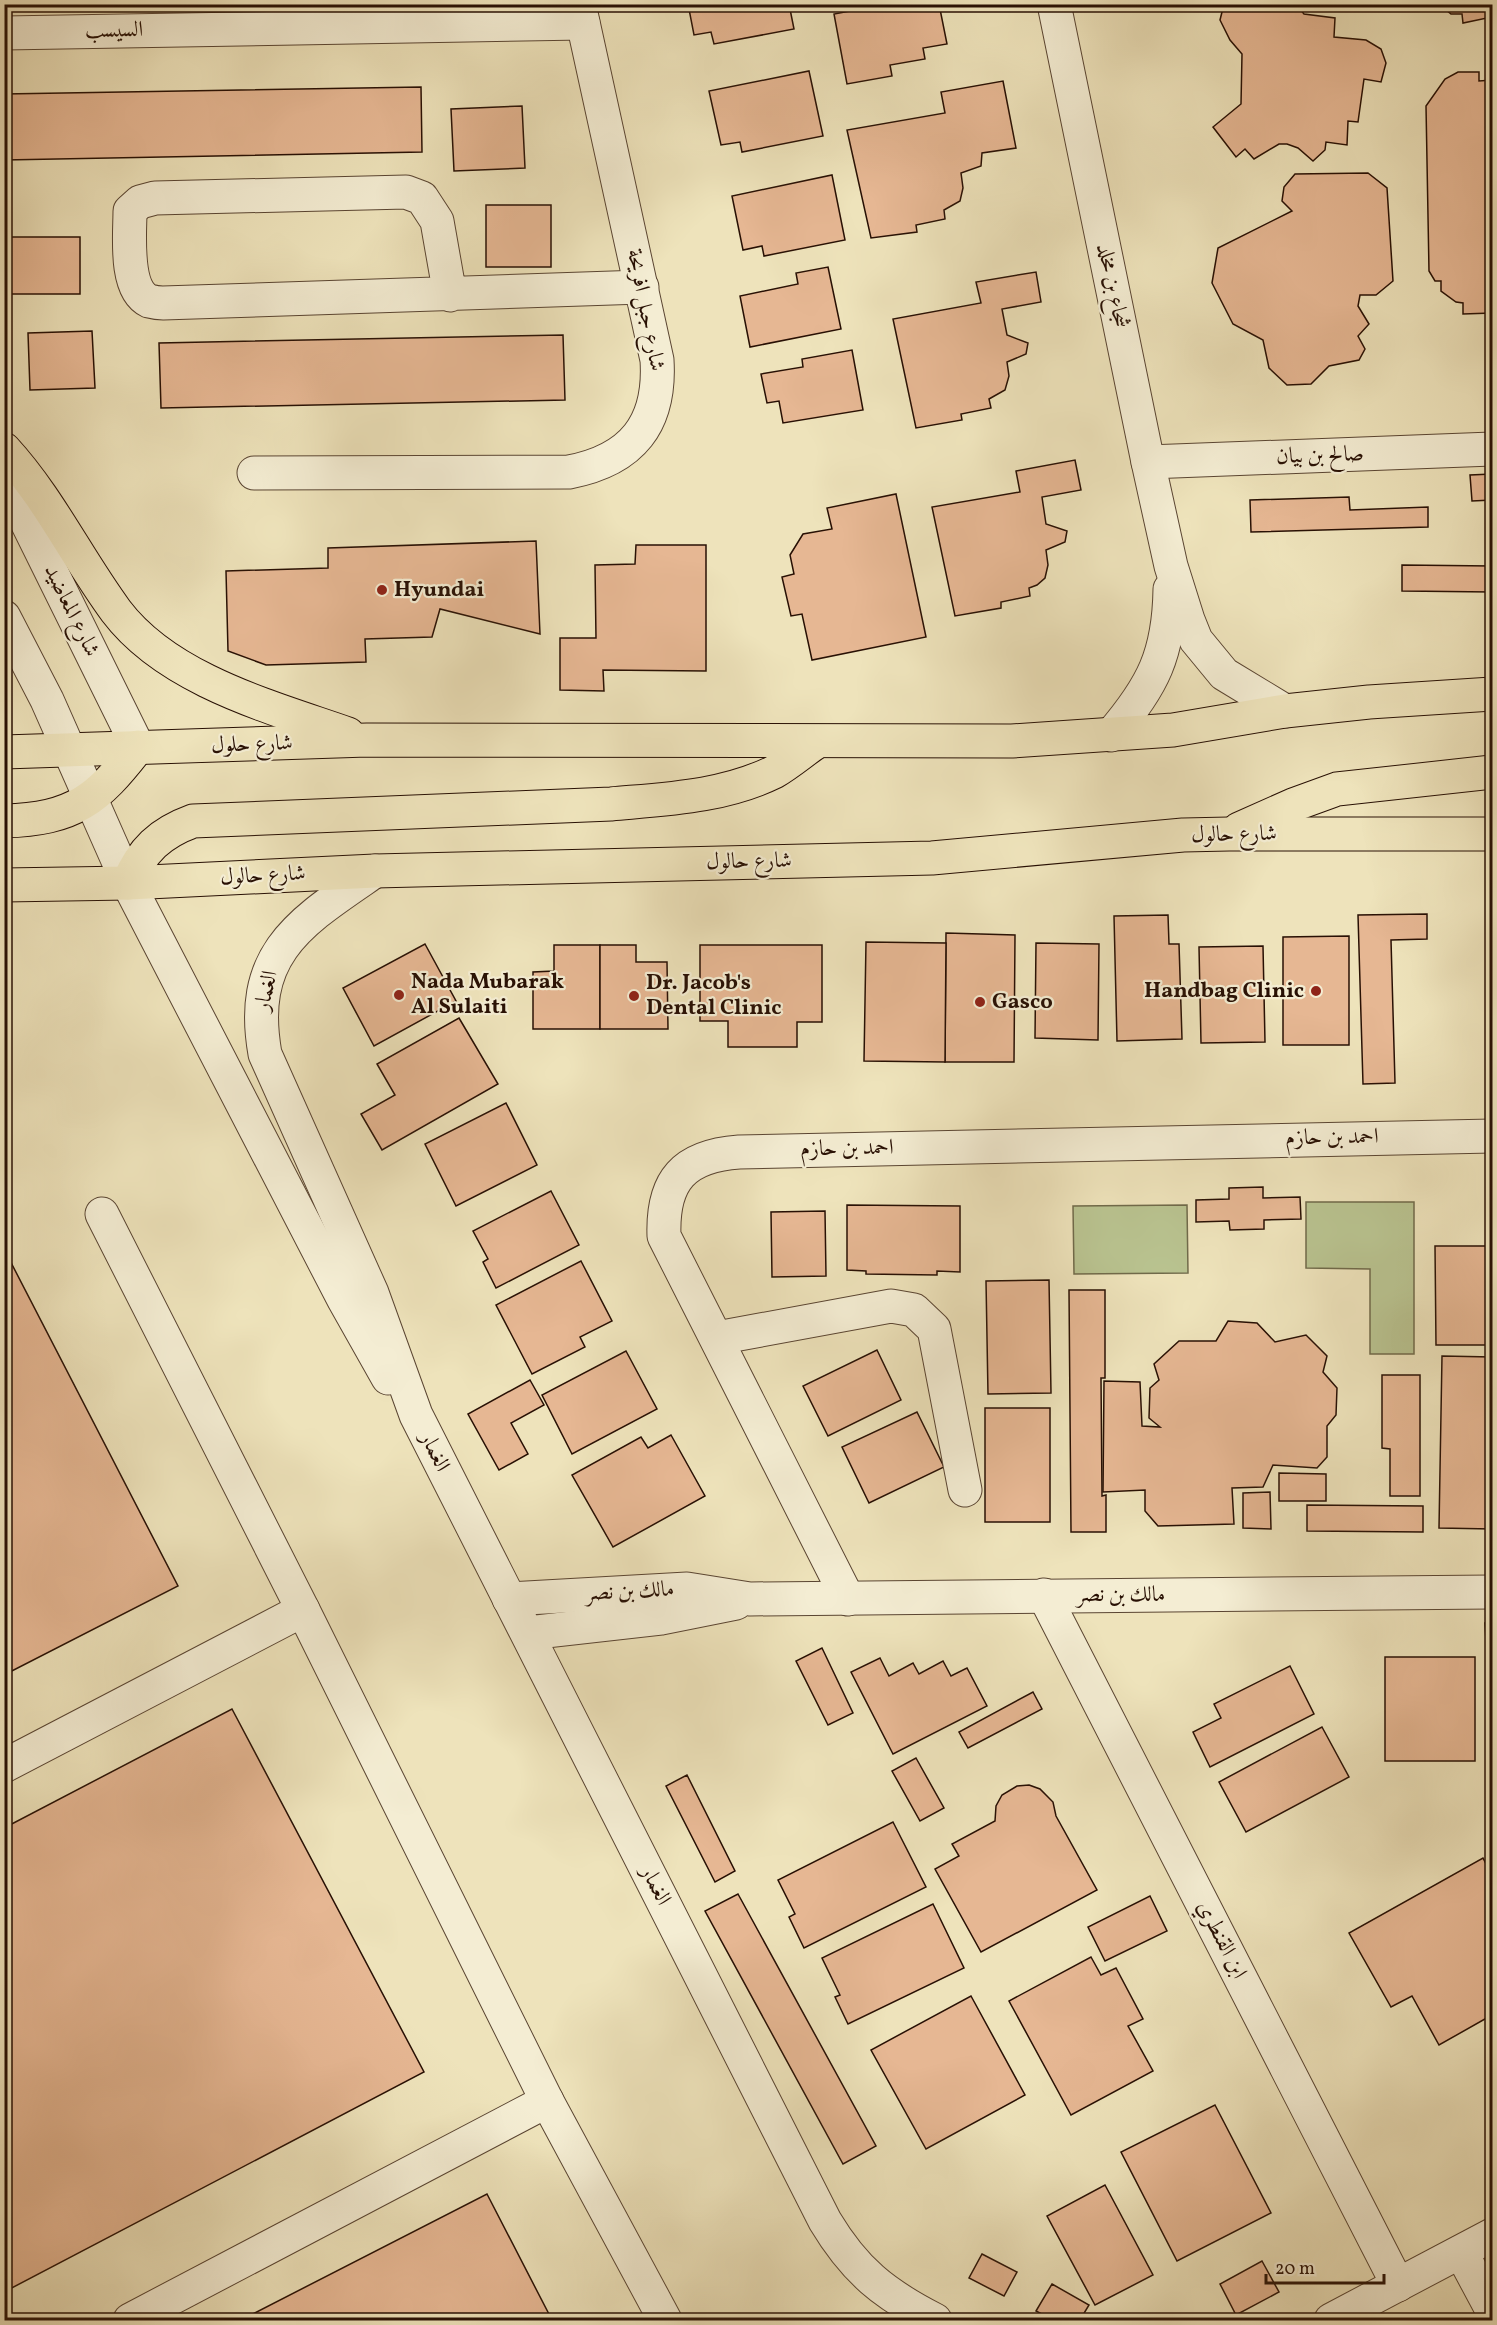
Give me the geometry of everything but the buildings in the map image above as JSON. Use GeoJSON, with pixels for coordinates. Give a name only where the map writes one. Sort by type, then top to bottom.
{"type":"FeatureCollection","features":[{"type":"Feature","properties":{"kind":"main road"},"geometry":{"type":"LineString","coordinates":[[4,449],[44,499],[117,612],[139,635],[187,671],[222,689],[367,740],[1012,741],[1173,730],[1285,711],[1369,702],[1492,694]]}},
{"type":"Feature","properties":{"kind":"main road","name":"شارع حلول"},"geometry":{"type":"LineString","coordinates":[[138,747],[367,740]]}},
{"type":"Feature","properties":{"kind":"main road"},"geometry":{"type":"LineString","coordinates":[[129,883],[137,861],[152,843],[171,829],[193,820],[611,804],[673,798],[737,786],[775,771],[815,742]]}},
{"type":"Feature","properties":{"kind":"main road"},"geometry":{"type":"LineString","coordinates":[[4,752],[138,747]]}},
{"type":"Feature","properties":{"kind":"main road"},"geometry":{"type":"LineString","coordinates":[[4,821],[34,820],[58,814],[91,800],[112,780],[138,747]]}},
{"type":"Feature","properties":{"kind":"main road"},"geometry":{"type":"LineString","coordinates":[[1229,834],[1293,805],[1337,789],[1492,772]]}},
{"type":"Feature","properties":{"kind":"main road","name":"شارع حالول"},"geometry":{"type":"LineString","coordinates":[[4,885],[129,883],[375,871],[932,858],[1183,835],[1492,834]]}},
{"type":"Feature","properties":{"kind":"street","name":"شجاع بن مخلد"},"geometry":{"type":"LineString","coordinates":[[1054,4],[1148,462],[1171,566],[1188,620],[1196,640],[1209,658],[1242,687],[1285,711]]}},
{"type":"Feature","properties":{"kind":"street","name":"السيسب"},"geometry":{"type":"LineString","coordinates":[[4,33],[280,16],[581,14]]}},
{"type":"Feature","properties":{"kind":"street","name":"شارع جبل افريحة"},"geometry":{"type":"LineString","coordinates":[[254,473],[569,472],[596,467],[620,454],[633,442],[652,413],[659,387],[657,360],[581,14]]}},
{"type":"Feature","properties":{"kind":"street"},"geometry":{"type":"LineString","coordinates":[[450,295],[437,221],[422,198],[406,192],[155,198],[140,202],[130,211],[131,267],[136,290],[149,300],[163,303],[450,295],[642,287]]}},
{"type":"Feature","properties":{"kind":"street","name":"صالح بن بيان"},"geometry":{"type":"LineString","coordinates":[[1148,462],[1492,449]]}},
{"type":"Feature","properties":{"kind":"street","name":"شارع المعاضيد"},"geometry":{"type":"LineString","coordinates":[[4,476],[138,747]]}},
{"type":"Feature","properties":{"kind":"street","name":"شجاع بن مخلد"},"geometry":{"type":"LineString","coordinates":[[1111,735],[1149,684],[1161,656],[1170,625],[1171,566]]}},
{"type":"Feature","properties":{"kind":"street"},"geometry":{"type":"LineString","coordinates":[[4,617],[69,749],[129,883]]}},
{"type":"Feature","properties":{"kind":"street","name":"الغمار"},"geometry":{"type":"LineString","coordinates":[[375,871],[299,925],[281,947],[269,971],[264,990],[260,1026],[265,1054],[372,1293],[416,1415],[825,2221],[842,2249],[863,2274],[888,2295],[935,2320]]}},
{"type":"Feature","properties":{"kind":"street","name":"الغمار"},"geometry":{"type":"LineString","coordinates":[[129,883],[360,1331],[382,1369],[416,1415]]}},
{"type":"Feature","properties":{"kind":"street","name":"احمد بن حازم"},"geometry":{"type":"LineString","coordinates":[[848,1599],[664,1236],[663,1210],[671,1185],[689,1166],[713,1154],[1211,1140],[1492,1136]]}},
{"type":"Feature","properties":{"kind":"street"},"geometry":{"type":"LineString","coordinates":[[102,1214],[303,1610],[547,2101],[665,2320]]}},
{"type":"Feature","properties":{"kind":"street"},"geometry":{"type":"LineString","coordinates":[[717,1338],[891,1306],[914,1310],[934,1329],[965,1490]]}},
{"type":"Feature","properties":{"kind":"street","name":"مالك بن نصر"},"geometry":{"type":"LineString","coordinates":[[509,1599],[687,1589],[750,1599],[1492,1592]]}},
{"type":"Feature","properties":{"kind":"street","name":"ابن القنطري"},"geometry":{"type":"LineString","coordinates":[[1044,1595],[1398,2285]]}},
{"type":"Feature","properties":{"kind":"street","name":"مالك بن نصر"},"geometry":{"type":"LineString","coordinates":[[528,1633],[691,1613],[750,1599]]}},
{"type":"Feature","properties":{"kind":"street"},"geometry":{"type":"LineString","coordinates":[[4,1766],[303,1610]]}},
{"type":"Feature","properties":{"kind":"street"},"geometry":{"type":"LineString","coordinates":[[130,2320],[547,2101]]}},
{"type":"Feature","properties":{"kind":"street"},"geometry":{"type":"LineString","coordinates":[[1331,2320],[1492,2235]]}},
{"type":"Feature","properties":{"kind":"street"},"geometry":{"type":"LineString","coordinates":[[1461,2252],[1492,2310]]}},
{"type":"Feature","properties":{"kind":"green space"},"geometry":{"type":"Polygon","coordinates":[[[1306,1202],[1414,1202],[1414,1354],[1370,1354],[1370,1269],[1306,1268],[1306,1202]]]}},
{"type":"Feature","properties":{"kind":"green space"},"geometry":{"type":"Polygon","coordinates":[[[1187,1205],[1188,1273],[1074,1274],[1073,1206],[1187,1205]]]}},
{"type":"Feature","properties":{"kind":"place","name":"Hyundai"},"geometry":{"type":"Point","coordinates":[382,590]}},
{"type":"Feature","properties":{"kind":"place","name":"Handbag Clinic"},"geometry":{"type":"Point","coordinates":[1316,991]}},
{"type":"Feature","properties":{"kind":"place","name":"Nada Mubarak Al Sulaiti"},"geometry":{"type":"Point","coordinates":[399,995]}},
{"type":"Feature","properties":{"kind":"place","name":"Dr. Jacob's Dental Clinic"},"geometry":{"type":"Point","coordinates":[634,996]}},
{"type":"Feature","properties":{"kind":"place","name":"Gasco"},"geometry":{"type":"Point","coordinates":[980,1002]}}]}
